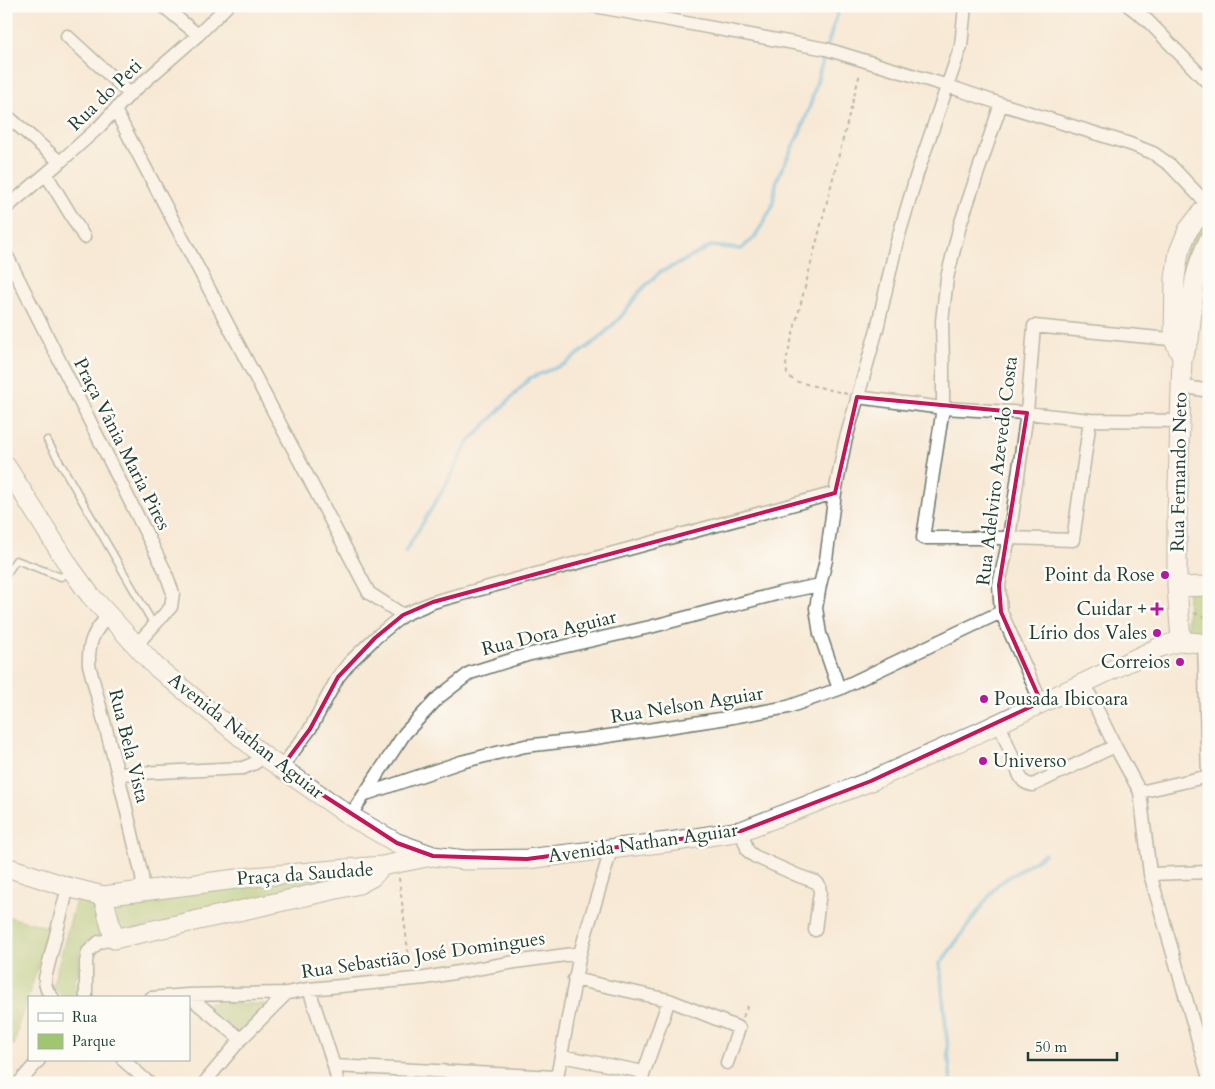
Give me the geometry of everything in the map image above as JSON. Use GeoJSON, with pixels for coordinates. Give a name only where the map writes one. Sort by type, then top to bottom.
{"type":"FeatureCollection","features":[{"type":"Feature","properties":{"kind":"main road","name":"Rua Fernando Neto"},"geometry":{"type":"LineString","coordinates":[[1180,641],[1177,587],[1177,518],[1182,346],[1175,278],[1179,252],[1188,230],[1208,204]]}},
{"type":"Feature","properties":{"kind":"main road","name":"Rua Fernando Neto"},"geometry":{"type":"LineString","coordinates":[[1182,346],[1195,279],[1209,240]]}},
{"type":"Feature","properties":{"kind":"main road","name":"Avenida Nathan Aguiar"},"geometry":{"type":"LineString","coordinates":[[6,466],[90,596],[155,666],[264,756],[350,816],[397,843],[433,856],[465,860],[527,860],[741,831],[871,781],[1160,647],[1180,641]]}},
{"type":"Feature","properties":{"kind":"main road"},"geometry":{"type":"LineString","coordinates":[[1177,587],[1209,586]]}},
{"type":"Feature","properties":{"kind":"main road"},"geometry":{"type":"LineString","coordinates":[[1180,641],[1206,644]]}},
{"type":"Feature","properties":{"kind":"main road"},"geometry":{"type":"LineString","coordinates":[[390,864],[433,856]]}},
{"type":"Feature","properties":{"kind":"main road","name":"Praça da Saudade"},"geometry":{"type":"LineString","coordinates":[[6,867],[103,896],[252,877],[390,864]]}},
{"type":"Feature","properties":{"kind":"main road","name":"Praça da Saudade"},"geometry":{"type":"LineString","coordinates":[[114,939],[359,884],[390,864]]}},
{"type":"Feature","properties":{"kind":"main road"},"geometry":{"type":"LineString","coordinates":[[103,896],[114,939]]}},
{"type":"Feature","properties":{"kind":"street"},"geometry":{"type":"LineString","coordinates":[[163,6],[198,35]]}},
{"type":"Feature","properties":{"kind":"street","name":"Rua do Peti"},"geometry":{"type":"LineString","coordinates":[[6,208],[60,162],[130,94],[198,35],[227,6]]}},
{"type":"Feature","properties":{"kind":"street"},"geometry":{"type":"LineString","coordinates":[[594,6],[826,49],[1130,144],[1153,153],[1170,165],[1208,204]]}},
{"type":"Feature","properties":{"kind":"street"},"geometry":{"type":"LineString","coordinates":[[838,689],[820,634],[816,608],[826,560],[835,493],[845,442],[877,329],[896,245],[961,46],[965,6]]}},
{"type":"Feature","properties":{"kind":"street"},"geometry":{"type":"LineString","coordinates":[[1129,6],[1147,20],[1209,84]]}},
{"type":"Feature","properties":{"kind":"street"},"geometry":{"type":"LineString","coordinates":[[66,36],[130,94]]}},
{"type":"Feature","properties":{"kind":"street"},"geometry":{"type":"LineString","coordinates":[[1001,104],[960,225],[947,278],[942,320],[943,408],[923,538],[1073,540],[1090,420]]}},
{"type":"Feature","properties":{"kind":"street"},"geometry":{"type":"LineString","coordinates":[[115,110],[368,593],[403,615]]}},
{"type":"Feature","properties":{"kind":"street"},"geometry":{"type":"LineString","coordinates":[[6,115],[60,162]]}},
{"type":"Feature","properties":{"kind":"street"},"geometry":{"type":"LineString","coordinates":[[46,174],[84,237]]}},
{"type":"Feature","properties":{"kind":"street","name":"Praça Vânia Maria Pires"},"geometry":{"type":"LineString","coordinates":[[6,254],[165,571],[173,593],[171,607],[136,646]]}},
{"type":"Feature","properties":{"kind":"street","name":"Rua Adelviro Azevedo Costa"},"geometry":{"type":"LineString","coordinates":[[1041,702],[1001,612],[999,585],[1009,538],[1028,413],[1034,326],[1182,346]]}},
{"type":"Feature","properties":{"kind":"street"},"geometry":{"type":"LineString","coordinates":[[1181,386],[1209,391]]}},
{"type":"Feature","properties":{"kind":"street"},"geometry":{"type":"LineString","coordinates":[[857,397],[943,408],[1028,413],[1090,420],[1181,421]]}},
{"type":"Feature","properties":{"kind":"street"},"geometry":{"type":"LineString","coordinates":[[281,768],[310,729],[338,677],[350,662],[375,638],[403,615],[433,602],[835,493]]}},
{"type":"Feature","properties":{"kind":"street","name":"Rua Dora Aguiar"},"geometry":{"type":"LineString","coordinates":[[350,816],[405,733],[439,697],[470,673],[527,655],[650,627],[820,584]]}},
{"type":"Feature","properties":{"kind":"street","name":"Rua Nelson Aguiar"},"geometry":{"type":"LineString","coordinates":[[366,794],[461,762],[526,746],[595,738],[788,707],[838,689],[1001,612]]}},
{"type":"Feature","properties":{"kind":"street","name":"Rua Bela Vista"},"geometry":{"type":"LineString","coordinates":[[108,616],[97,627],[89,650],[89,665],[118,774],[142,876],[143,890]]}},
{"type":"Feature","properties":{"kind":"street"},"geometry":{"type":"LineString","coordinates":[[1140,792],[1209,776],[1206,644]]}},
{"type":"Feature","properties":{"kind":"street"},"geometry":{"type":"LineString","coordinates":[[1084,683],[1140,792],[1150,874],[1209,1078]]}},
{"type":"Feature","properties":{"kind":"street"},"geometry":{"type":"LineString","coordinates":[[999,723],[1020,776],[1024,782],[1033,785],[1115,746]]}},
{"type":"Feature","properties":{"kind":"street"},"geometry":{"type":"LineString","coordinates":[[118,774],[243,768],[255,763],[264,756]]}},
{"type":"Feature","properties":{"kind":"street"},"geometry":{"type":"LineString","coordinates":[[741,831],[748,851],[754,856],[816,882],[819,885],[820,892],[815,930]]}},
{"type":"Feature","properties":{"kind":"street"},"geometry":{"type":"LineString","coordinates":[[334,1066],[556,1080],[580,953],[611,850]]}},
{"type":"Feature","properties":{"kind":"street"},"geometry":{"type":"LineString","coordinates":[[1150,874],[1209,872]]}},
{"type":"Feature","properties":{"kind":"street"},"geometry":{"type":"LineString","coordinates":[[51,996],[47,992],[45,985],[46,978],[68,887]]}},
{"type":"Feature","properties":{"kind":"street","name":"Praça da Saudade"},"geometry":{"type":"LineString","coordinates":[[86,996],[86,962],[88,952],[100,942],[114,939]]}},
{"type":"Feature","properties":{"kind":"street","name":"Rua Sebastião José Domingues"},"geometry":{"type":"LineString","coordinates":[[175,996],[287,993],[309,989],[425,978],[580,953]]}},
{"type":"Feature","properties":{"kind":"street"},"geometry":{"type":"LineString","coordinates":[[574,979],[669,1000],[739,1028],[727,1063]]}},
{"type":"Feature","properties":{"kind":"street"},"geometry":{"type":"LineString","coordinates":[[309,989],[338,1083]]}},
{"type":"Feature","properties":{"kind":"street"},"geometry":{"type":"LineString","coordinates":[[204,1083],[241,1038],[287,993]]}},
{"type":"Feature","properties":{"kind":"street"},"geometry":{"type":"LineString","coordinates":[[190,997],[241,1038]]}},
{"type":"Feature","properties":{"kind":"street"},"geometry":{"type":"LineString","coordinates":[[561,1056],[643,1077],[669,1000]]}},
{"type":"Feature","properties":{"kind":"street"},"geometry":{"type":"LineString","coordinates":[[19,1083],[37,1062]]}},
{"type":"Feature","properties":{"kind":"street"},"geometry":{"type":"LineString","coordinates":[[125,1062],[142,1080]]}},
{"type":"Feature","properties":{"kind":"lane"},"geometry":{"type":"LineString","coordinates":[[47,440],[155,626]]}},
{"type":"Feature","properties":{"kind":"lane"},"geometry":{"type":"LineString","coordinates":[[6,574],[16,560],[61,577],[71,569]]}},
{"type":"Feature","properties":{"kind":"path"},"geometry":{"type":"LineString","coordinates":[[857,397],[794,381],[786,374],[786,361],[863,60]]}},
{"type":"Feature","properties":{"kind":"path"},"geometry":{"type":"LineString","coordinates":[[390,864],[411,979]]}},
{"type":"Feature","properties":{"kind":"highlighted area"},"geometry":{"type":"Polygon","coordinates":[[[857,397],[1027,413],[999,585],[1001,612],[1041,702],[871,781],[741,831],[527,859],[433,856],[397,843],[281,768],[310,729],[338,677],[375,638],[403,615],[433,602],[835,493],[857,397]]]}},
{"type":"Feature","properties":{"kind":"green space"},"geometry":{"type":"Polygon","coordinates":[[[1209,211],[1209,231],[1184,334],[1184,254],[1209,211]]]}},
{"type":"Feature","properties":{"kind":"green space"},"geometry":{"type":"Polygon","coordinates":[[[1188,590],[1209,590],[1209,634],[1187,635],[1188,590]]]}},
{"type":"Feature","properties":{"kind":"green space"},"geometry":{"type":"Polygon","coordinates":[[[338,874],[339,880],[120,933],[113,901],[338,874]]]}},
{"type":"Feature","properties":{"kind":"green space"},"geometry":{"type":"Polygon","coordinates":[[[77,896],[98,901],[103,935],[89,941],[79,954],[79,973],[75,979],[80,993],[79,996],[62,996],[52,988],[77,896]]]}},
{"type":"Feature","properties":{"kind":"green space"},"geometry":{"type":"Polygon","coordinates":[[[6,916],[51,928],[18,1026],[15,1044],[6,1047],[6,916]]]}},
{"type":"Feature","properties":{"kind":"green space"},"geometry":{"type":"Polygon","coordinates":[[[201,1003],[265,1004],[267,1008],[245,1037],[201,1003]]]}},
{"type":"Feature","properties":{"kind":"waterway"},"geometry":{"type":"LineString","coordinates":[[405,552],[446,485],[467,444],[530,378],[565,364],[597,340],[620,318],[640,291],[660,272],[711,246],[741,249],[755,237],[772,207],[777,179],[801,130],[810,106],[840,6]]}},
{"type":"Feature","properties":{"kind":"waterway"},"geometry":{"type":"LineString","coordinates":[[951,1083],[940,964],[997,885],[1045,854]]}},
{"type":"Feature","properties":{"kind":"place","name":"Point da Rose"},"geometry":{"type":"Point","coordinates":[1165,575]}},
{"type":"Feature","properties":{"kind":"place","name":"Cuidar +"},"geometry":{"type":"Point","coordinates":[1157,609]}},
{"type":"Feature","properties":{"kind":"place","name":"Lírio dos Vales"},"geometry":{"type":"Point","coordinates":[1157,633]}},
{"type":"Feature","properties":{"kind":"place","name":"Correios"},"geometry":{"type":"Point","coordinates":[1180,662]}},
{"type":"Feature","properties":{"kind":"place","name":"Pousada Ibicoara"},"geometry":{"type":"Point","coordinates":[984,699]}},
{"type":"Feature","properties":{"kind":"place","name":"Universo"},"geometry":{"type":"Point","coordinates":[983,761]}}]}
